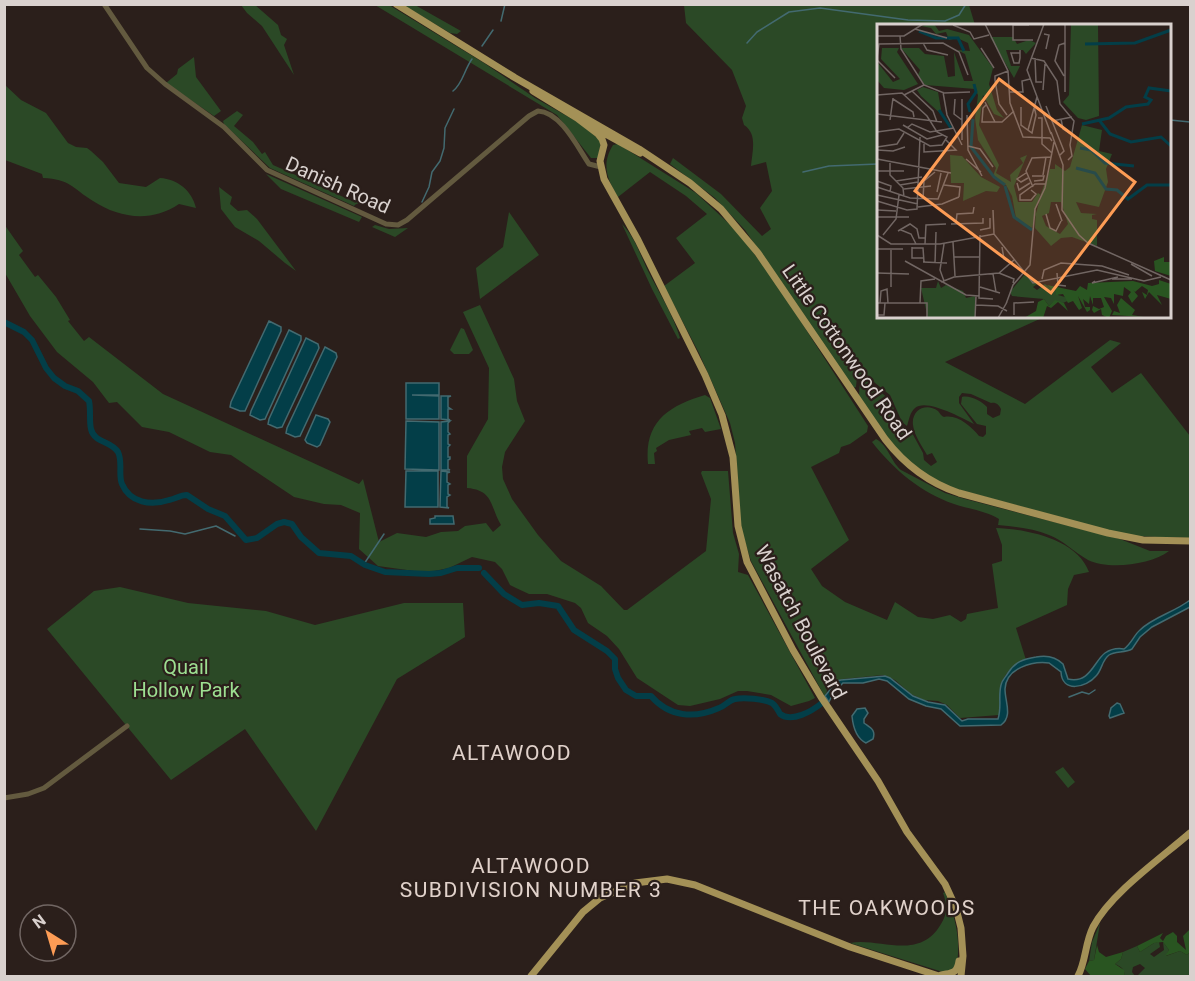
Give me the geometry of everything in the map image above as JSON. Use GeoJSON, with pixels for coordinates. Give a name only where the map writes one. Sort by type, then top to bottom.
{"type":"FeatureCollection","features":[{"type":"Feature","properties":{"kind":"main road","name":"Wasatch Boulevard"},"geometry":{"type":"LineString","coordinates":[[396,4],[614,136]]}},
{"type":"Feature","properties":{"kind":"main road","name":"Wasatch Boulevard"},"geometry":{"type":"LineString","coordinates":[[578,116],[602,139],[604,146],[600,159],[605,182],[638,240],[722,415],[733,457],[738,526],[747,561],[793,650],[821,697],[874,775],[907,832],[945,884],[959,918],[963,956],[961,976]]}},
{"type":"Feature","properties":{"kind":"main road"},"geometry":{"type":"LineString","coordinates":[[601,167],[604,155],[614,136]]}},
{"type":"Feature","properties":{"kind":"main road","name":"Little Cottonwood Road"},"geometry":{"type":"LineString","coordinates":[[614,136],[632,150],[648,155],[684,178],[705,195],[742,232],[885,440],[902,459],[922,474],[959,493],[1108,534],[1143,540],[1191,541]]}},
{"type":"Feature","properties":{"kind":"main road"},"geometry":{"type":"LineString","coordinates":[[1078,976],[1084,961],[1087,940],[1099,917],[1118,896],[1191,833]]}},
{"type":"Feature","properties":{"kind":"main road"},"geometry":{"type":"LineString","coordinates":[[531,976],[583,912],[600,898],[635,883],[665,879],[695,885],[850,947],[938,976],[954,973],[959,958],[963,956]]}},
{"type":"Feature","properties":{"kind":"street","name":"Danish Road"},"geometry":{"type":"LineString","coordinates":[[104,4],[147,68],[224,127],[263,166],[278,176],[386,224],[398,225],[404,222],[529,116],[538,111],[548,113],[563,126],[577,143],[588,163],[601,167]]}},
{"type":"Feature","properties":{"kind":"street"},"geometry":{"type":"LineString","coordinates":[[4,798],[34,793],[44,788],[127,726]]}},
{"type":"Feature","properties":{"kind":"green space"},"geometry":{"type":"Polygon","coordinates":[[[241,5],[255,5],[278,25],[281,35],[287,39],[284,45],[294,75],[262,26],[241,5]]]}},
{"type":"Feature","properties":{"kind":"green space"},"geometry":{"type":"Polygon","coordinates":[[[375,5],[389,5],[484,63],[535,98],[581,124],[601,141],[598,158],[591,158],[557,115],[375,5]]]}},
{"type":"Feature","properties":{"kind":"green space"},"geometry":{"type":"Polygon","coordinates":[[[403,5],[415,5],[461,31],[457,34],[450,33],[403,5]]]}},
{"type":"Feature","properties":{"kind":"green space"},"geometry":{"type":"Polygon","coordinates":[[[684,5],[969,5],[975,24],[877,24],[877,318],[1042,318],[945,362],[1025,404],[1110,340],[1121,343],[1091,367],[1112,393],[1141,373],[1190,436],[1190,538],[1129,536],[949,487],[921,471],[895,448],[859,396],[860,378],[866,379],[891,401],[899,424],[911,431],[923,453],[924,460],[931,466],[937,462],[932,453],[927,455],[914,429],[914,415],[920,409],[929,407],[944,417],[954,417],[983,437],[986,434],[986,426],[977,424],[961,404],[962,397],[972,398],[982,403],[987,407],[987,414],[993,418],[1000,415],[1001,409],[996,403],[962,393],[959,403],[974,424],[927,405],[915,408],[907,426],[902,422],[890,395],[864,374],[857,376],[856,387],[853,388],[745,230],[715,198],[670,164],[673,158],[721,194],[762,236],[771,229],[760,208],[772,191],[766,162],[751,166],[753,138],[744,125],[742,118],[746,106],[732,70],[686,23],[684,5]]]}},
{"type":"Feature","properties":{"kind":"green space"},"geometry":{"type":"Polygon","coordinates":[[[194,57],[196,77],[221,111],[214,116],[166,83],[177,74],[178,69],[194,57]]]}},
{"type":"Feature","properties":{"kind":"green space"},"geometry":{"type":"Polygon","coordinates":[[[5,85],[21,100],[46,113],[68,143],[91,151],[119,183],[146,187],[160,178],[167,179],[178,183],[188,191],[196,208],[179,204],[157,214],[146,216],[124,214],[103,207],[65,182],[43,178],[42,174],[5,160],[5,85]]]}},
{"type":"Feature","properties":{"kind":"green space"},"geometry":{"type":"Polygon","coordinates":[[[237,111],[243,115],[234,126],[253,142],[262,154],[265,152],[273,165],[352,201],[370,202],[354,206],[270,168],[224,124],[223,121],[237,111]]]}},
{"type":"Feature","properties":{"kind":"green space"},"geometry":{"type":"Polygon","coordinates":[[[618,144],[696,193],[738,232],[778,286],[868,426],[867,432],[850,444],[841,447],[839,453],[811,467],[849,540],[811,569],[822,586],[845,602],[887,620],[895,602],[918,617],[933,619],[950,615],[961,622],[966,619],[967,614],[998,608],[992,564],[1002,561],[1002,545],[996,528],[1050,538],[1074,551],[1083,561],[1089,572],[1074,575],[1068,589],[1067,605],[1016,628],[1026,660],[1009,671],[1002,682],[999,715],[960,718],[947,705],[938,701],[924,700],[911,694],[895,680],[883,675],[843,679],[835,682],[827,689],[826,699],[751,561],[741,529],[735,443],[730,423],[699,353],[664,286],[695,263],[676,238],[707,214],[686,196],[650,172],[618,197],[608,178],[606,165],[613,145],[618,144]]]}},
{"type":"Feature","properties":{"kind":"green space"},"geometry":{"type":"Polygon","coordinates":[[[266,174],[362,217],[359,222],[281,189],[266,174]]]}},
{"type":"Feature","properties":{"kind":"green space"},"geometry":{"type":"Polygon","coordinates":[[[219,187],[232,197],[230,204],[238,211],[247,210],[257,219],[296,271],[259,241],[235,227],[221,209],[219,187]]]}},
{"type":"Feature","properties":{"kind":"green space"},"geometry":{"type":"Polygon","coordinates":[[[509,212],[539,255],[480,299],[476,268],[503,247],[509,212]]]}},
{"type":"Feature","properties":{"kind":"green space"},"geometry":{"type":"Polygon","coordinates":[[[4,224],[23,251],[19,255],[35,277],[38,275],[56,297],[70,320],[68,321],[84,341],[89,337],[163,394],[359,484],[363,479],[379,542],[397,533],[426,537],[441,532],[458,531],[465,526],[486,523],[493,532],[501,525],[487,496],[476,489],[467,488],[467,456],[488,419],[489,368],[463,312],[480,305],[514,379],[517,401],[525,421],[505,452],[502,467],[503,479],[512,499],[538,535],[561,561],[601,586],[624,610],[627,610],[706,551],[711,499],[701,473],[702,471],[728,471],[733,533],[739,554],[738,572],[748,575],[815,698],[791,706],[771,695],[738,691],[720,699],[690,706],[678,705],[637,678],[619,649],[607,636],[588,623],[581,608],[575,603],[547,594],[529,594],[510,585],[502,569],[495,562],[472,557],[449,568],[434,571],[378,566],[359,549],[360,513],[341,505],[324,504],[294,497],[231,455],[210,452],[169,432],[142,427],[117,402],[109,403],[93,382],[57,352],[30,316],[5,273],[4,224]]]}},
{"type":"Feature","properties":{"kind":"green space"},"geometry":{"type":"Polygon","coordinates":[[[622,224],[633,240],[669,311],[680,338],[678,339],[652,289],[622,224]]]}},
{"type":"Feature","properties":{"kind":"green space"},"geometry":{"type":"Polygon","coordinates":[[[375,225],[389,229],[408,228],[395,237],[372,227],[375,225]]]}},
{"type":"Feature","properties":{"kind":"green space"},"geometry":{"type":"Polygon","coordinates":[[[461,328],[464,329],[473,350],[469,354],[454,354],[450,350],[461,328]]]}},
{"type":"Feature","properties":{"kind":"green space"},"geometry":{"type":"Polygon","coordinates":[[[705,395],[710,398],[721,429],[705,432],[702,428],[689,431],[691,435],[669,440],[656,448],[655,464],[648,464],[650,437],[661,418],[680,405],[705,395]]]}},
{"type":"Feature","properties":{"kind":"green space"},"geometry":{"type":"Polygon","coordinates":[[[876,439],[884,445],[901,470],[945,493],[1120,539],[1150,551],[1169,551],[1141,563],[1107,565],[1088,560],[1049,535],[1030,529],[998,525],[999,519],[994,516],[954,504],[930,493],[908,479],[889,462],[872,442],[876,439]]]}},
{"type":"Feature","properties":{"kind":"green space","name":"Quail Hollow Park"},"geometry":{"type":"Polygon","coordinates":[[[120,587],[188,603],[266,611],[315,625],[404,603],[463,603],[465,637],[397,679],[316,831],[245,729],[171,780],[47,629],[94,591],[120,587]]]}},
{"type":"Feature","properties":{"kind":"green space"},"geometry":{"type":"Polygon","coordinates":[[[1063,767],[1075,782],[1068,788],[1055,772],[1063,767]]]}},
{"type":"Feature","properties":{"kind":"green space"},"geometry":{"type":"Polygon","coordinates":[[[945,892],[956,929],[958,958],[956,968],[946,973],[850,943],[910,945],[922,942],[932,935],[945,916],[943,893],[945,892]]]}},
{"type":"Feature","properties":{"kind":"green space"},"geometry":{"type":"Polygon","coordinates":[[[1100,923],[1094,960],[1089,961],[1092,942],[1100,923]]]}},
{"type":"Feature","properties":{"kind":"green space"},"geometry":{"type":"Polygon","coordinates":[[[1190,929],[1190,952],[1187,955],[1180,951],[1165,956],[1169,950],[1163,942],[1154,943],[1140,952],[1137,946],[1163,933],[1160,938],[1163,941],[1173,932],[1177,936],[1177,942],[1186,950],[1183,936],[1190,929]]]}},
{"type":"Feature","properties":{"kind":"green space"},"geometry":{"type":"Polygon","coordinates":[[[1159,942],[1160,947],[1150,954],[1154,957],[1164,950],[1163,942],[1169,950],[1166,956],[1180,951],[1187,955],[1190,952],[1190,976],[1137,976],[1145,968],[1140,964],[1133,967],[1132,972],[1135,976],[1125,976],[1122,968],[1115,964],[1121,959],[1123,952],[1137,946],[1140,952],[1159,942]]]}},
{"type":"Feature","properties":{"kind":"green space"},"geometry":{"type":"Polygon","coordinates":[[[1097,945],[1099,952],[1106,957],[1123,952],[1121,959],[1115,964],[1124,970],[1125,976],[1091,976],[1085,969],[1089,961],[1094,960],[1097,945]]]}},
{"type":"Feature","properties":{"kind":"water"},"geometry":{"type":"Polygon","coordinates":[[[269,321],[281,327],[281,331],[245,411],[240,411],[230,407],[231,402],[269,321]]]}},
{"type":"Feature","properties":{"kind":"water"},"geometry":{"type":"Polygon","coordinates":[[[289,330],[301,336],[301,340],[265,419],[260,420],[250,415],[251,411],[289,330]]]}},
{"type":"Feature","properties":{"kind":"water"},"geometry":{"type":"Polygon","coordinates":[[[306,338],[318,344],[319,348],[282,427],[277,428],[268,424],[269,419],[306,338]]]}},
{"type":"Feature","properties":{"kind":"water"},"geometry":{"type":"Polygon","coordinates":[[[325,347],[336,353],[337,357],[300,436],[295,437],[286,433],[287,428],[325,347]]]}},
{"type":"Feature","properties":{"kind":"water"},"geometry":{"type":"Polygon","coordinates":[[[406,383],[439,383],[439,395],[412,395],[439,396],[439,419],[406,419],[406,383]]]}},
{"type":"Feature","properties":{"kind":"water"},"geometry":{"type":"Polygon","coordinates":[[[441,396],[451,396],[448,397],[448,407],[451,409],[448,409],[450,420],[441,419],[441,396]]]}},
{"type":"Feature","properties":{"kind":"water"},"geometry":{"type":"Polygon","coordinates":[[[316,415],[330,422],[317,447],[305,440],[316,415]]]}},
{"type":"Feature","properties":{"kind":"water"},"geometry":{"type":"Polygon","coordinates":[[[406,421],[439,422],[439,470],[405,469],[406,421]]]}},
{"type":"Feature","properties":{"kind":"water"},"geometry":{"type":"Polygon","coordinates":[[[450,421],[448,423],[450,434],[448,444],[450,445],[448,457],[450,459],[448,469],[450,470],[441,470],[441,422],[450,421]]]}},
{"type":"Feature","properties":{"kind":"water"},"geometry":{"type":"Polygon","coordinates":[[[406,471],[438,471],[438,507],[405,507],[406,471]]]}},
{"type":"Feature","properties":{"kind":"water"},"geometry":{"type":"Polygon","coordinates":[[[441,471],[450,472],[447,473],[447,482],[450,484],[448,494],[450,495],[447,497],[449,508],[440,507],[441,471]]]}},
{"type":"Feature","properties":{"kind":"water"},"geometry":{"type":"Polygon","coordinates":[[[435,516],[453,516],[454,524],[430,524],[430,519],[435,516]]]}},
{"type":"Feature","properties":{"kind":"water"},"geometry":{"type":"Polygon","coordinates":[[[1190,600],[1190,607],[1152,627],[1140,637],[1132,649],[1109,655],[1098,674],[1081,686],[1070,686],[1065,683],[1061,672],[1049,663],[1035,663],[1021,667],[1006,682],[1008,713],[1001,725],[960,726],[941,709],[909,699],[887,681],[879,679],[863,683],[843,683],[833,693],[829,702],[825,696],[837,681],[885,676],[913,696],[945,705],[962,721],[998,719],[1001,683],[1011,669],[1023,660],[1043,656],[1051,657],[1063,664],[1068,679],[1082,678],[1091,671],[1105,653],[1114,649],[1124,649],[1145,625],[1190,600]]]}},
{"type":"Feature","properties":{"kind":"water"},"geometry":{"type":"Polygon","coordinates":[[[1117,703],[1120,704],[1124,713],[1110,718],[1111,708],[1117,703]]]}},
{"type":"Feature","properties":{"kind":"water"},"geometry":{"type":"Polygon","coordinates":[[[865,708],[868,713],[864,723],[874,733],[873,739],[866,743],[856,732],[852,716],[857,709],[865,708]]]}},
{"type":"Feature","properties":{"kind":"waterway"},"geometry":{"type":"LineString","coordinates":[[501,21],[505,4]]}},
{"type":"Feature","properties":{"kind":"waterway"},"geometry":{"type":"LineString","coordinates":[[747,43],[757,32],[789,12],[820,8],[908,20],[945,21],[959,15],[966,4]]}},
{"type":"Feature","properties":{"kind":"waterway"},"geometry":{"type":"LineString","coordinates":[[482,46],[493,30]]}},
{"type":"Feature","properties":{"kind":"waterway"},"geometry":{"type":"LineString","coordinates":[[453,91],[472,59]]}},
{"type":"Feature","properties":{"kind":"waterway"},"geometry":{"type":"LineString","coordinates":[[422,202],[429,187],[432,172],[440,161],[444,148],[445,128],[454,109]]}},
{"type":"Feature","properties":{"kind":"waterway"},"geometry":{"type":"LineString","coordinates":[[1171,120],[1190,122]]}},
{"type":"Feature","properties":{"kind":"waterway"},"geometry":{"type":"LineString","coordinates":[[803,172],[829,166],[877,164]]}},
{"type":"Feature","properties":{"kind":"waterway"},"geometry":{"type":"LineString","coordinates":[[4,322],[24,332],[32,340],[46,368],[54,378],[78,391],[89,401],[90,426],[93,434],[118,452],[122,484],[136,499],[155,503],[187,495],[208,509],[225,516],[246,540],[257,538],[277,524],[284,522],[292,524],[301,537],[319,553],[351,556],[365,565],[385,572],[429,574],[457,568],[479,568]]}},
{"type":"Feature","properties":{"kind":"waterway"},"geometry":{"type":"LineString","coordinates":[[140,529],[185,534],[216,526],[235,536]]}},
{"type":"Feature","properties":{"kind":"waterway"},"geometry":{"type":"LineString","coordinates":[[364,564],[384,534]]}},
{"type":"Feature","properties":{"kind":"waterway"},"geometry":{"type":"LineString","coordinates":[[484,573],[504,594],[522,605],[539,603],[558,606],[574,630],[607,651],[615,659],[618,678],[626,690],[636,696],[651,696],[674,712],[700,714],[710,712],[739,698],[749,698],[772,703],[780,714],[796,717],[822,703]]}},
{"type":"Feature","properties":{"kind":"waterway"},"geometry":{"type":"LineString","coordinates":[[1069,697],[1082,692],[1089,694],[1095,690]]}},
{"type":"Feature","properties":{"kind":"district","name":"ALTAWOOD"},"geometry":{"type":"Point","coordinates":[512,753]}},
{"type":"Feature","properties":{"kind":"district","name":"ALTAWOOD SUBDIVISION NUMBER 3"},"geometry":{"type":"Point","coordinates":[531,878]}},
{"type":"Feature","properties":{"kind":"district","name":"THE OAKWOODS"},"geometry":{"type":"Point","coordinates":[887,908]}}]}
